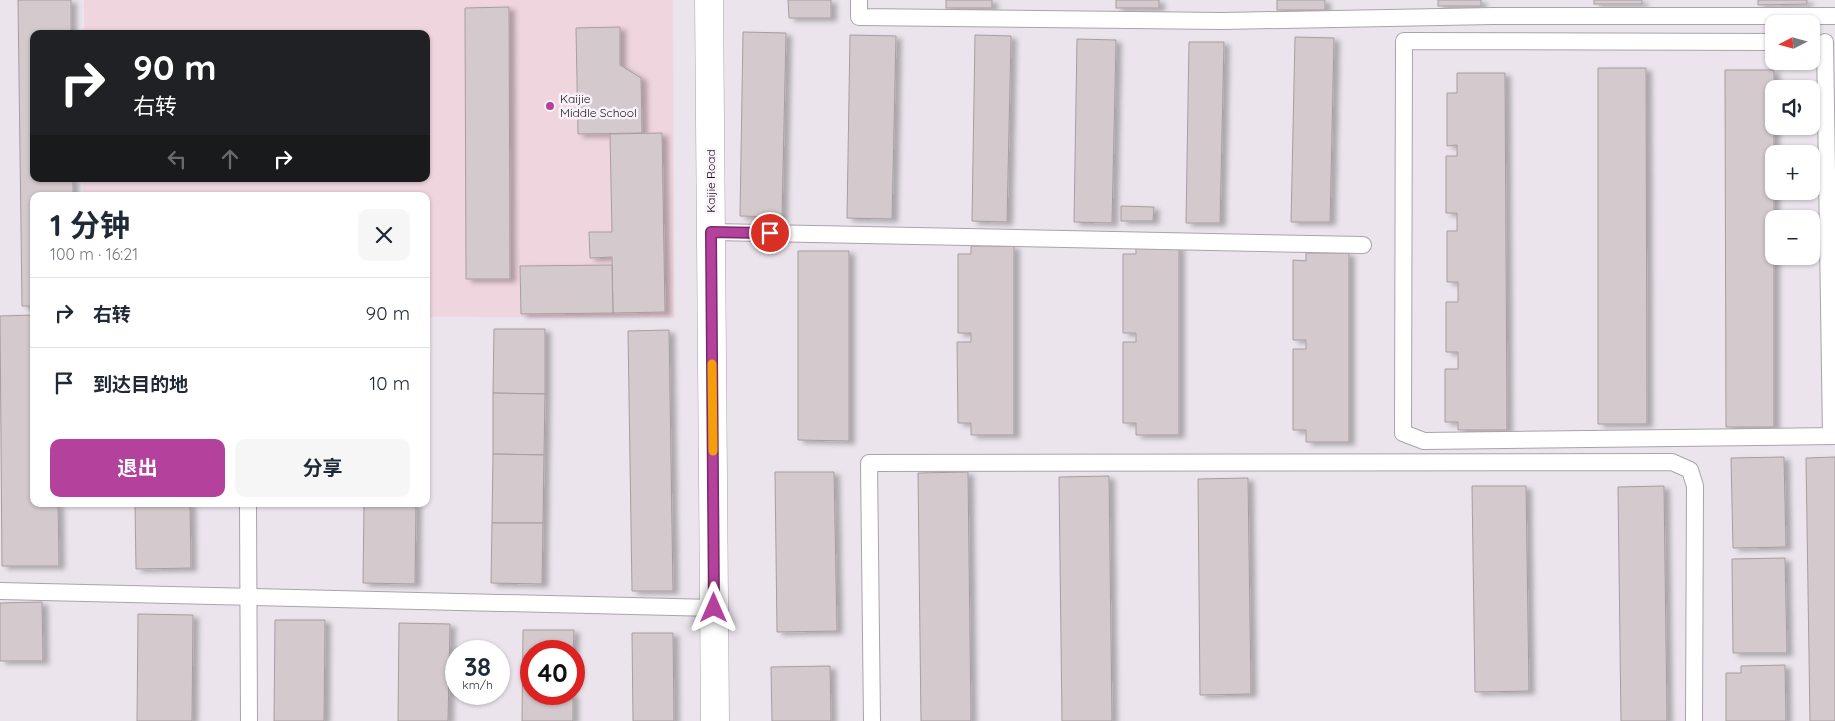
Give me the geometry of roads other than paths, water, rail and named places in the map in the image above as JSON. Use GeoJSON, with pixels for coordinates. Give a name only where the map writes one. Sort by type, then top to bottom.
{"type":"FeatureCollection","features":[{"type":"Feature","properties":{"kind":"street","name":"Kaijie Road"},"geometry":{"type":"LineString","coordinates":[[709,0],[715,721]]}},
{"type":"Feature","properties":{"kind":"lane"},"geometry":{"type":"LineString","coordinates":[[859,0],[859,17],[1223,21],[1493,16],[1835,16]]}},
{"type":"Feature","properties":{"kind":"lane"},"geometry":{"type":"LineString","coordinates":[[1765,42],[1404,41],[1403,433],[1424,441],[1833,436],[1824,42]]}},
{"type":"Feature","properties":{"kind":"lane"},"geometry":{"type":"LineString","coordinates":[[711,232],[1363,245]]}},
{"type":"Feature","properties":{"kind":"lane"},"geometry":{"type":"LineString","coordinates":[[872,721],[869,463],[1672,462],[1690,470],[1695,486],[1694,721]]}},
{"type":"Feature","properties":{"kind":"lane"},"geometry":{"type":"LineString","coordinates":[[248,507],[249,721]]}},
{"type":"Feature","properties":{"kind":"lane"},"geometry":{"type":"LineString","coordinates":[[0,591],[714,608]]}},
{"type":"Feature","properties":{"kind":"place","name":"Kaijie Middle School"},"geometry":{"type":"Point","coordinates":[550,106]}}]}
